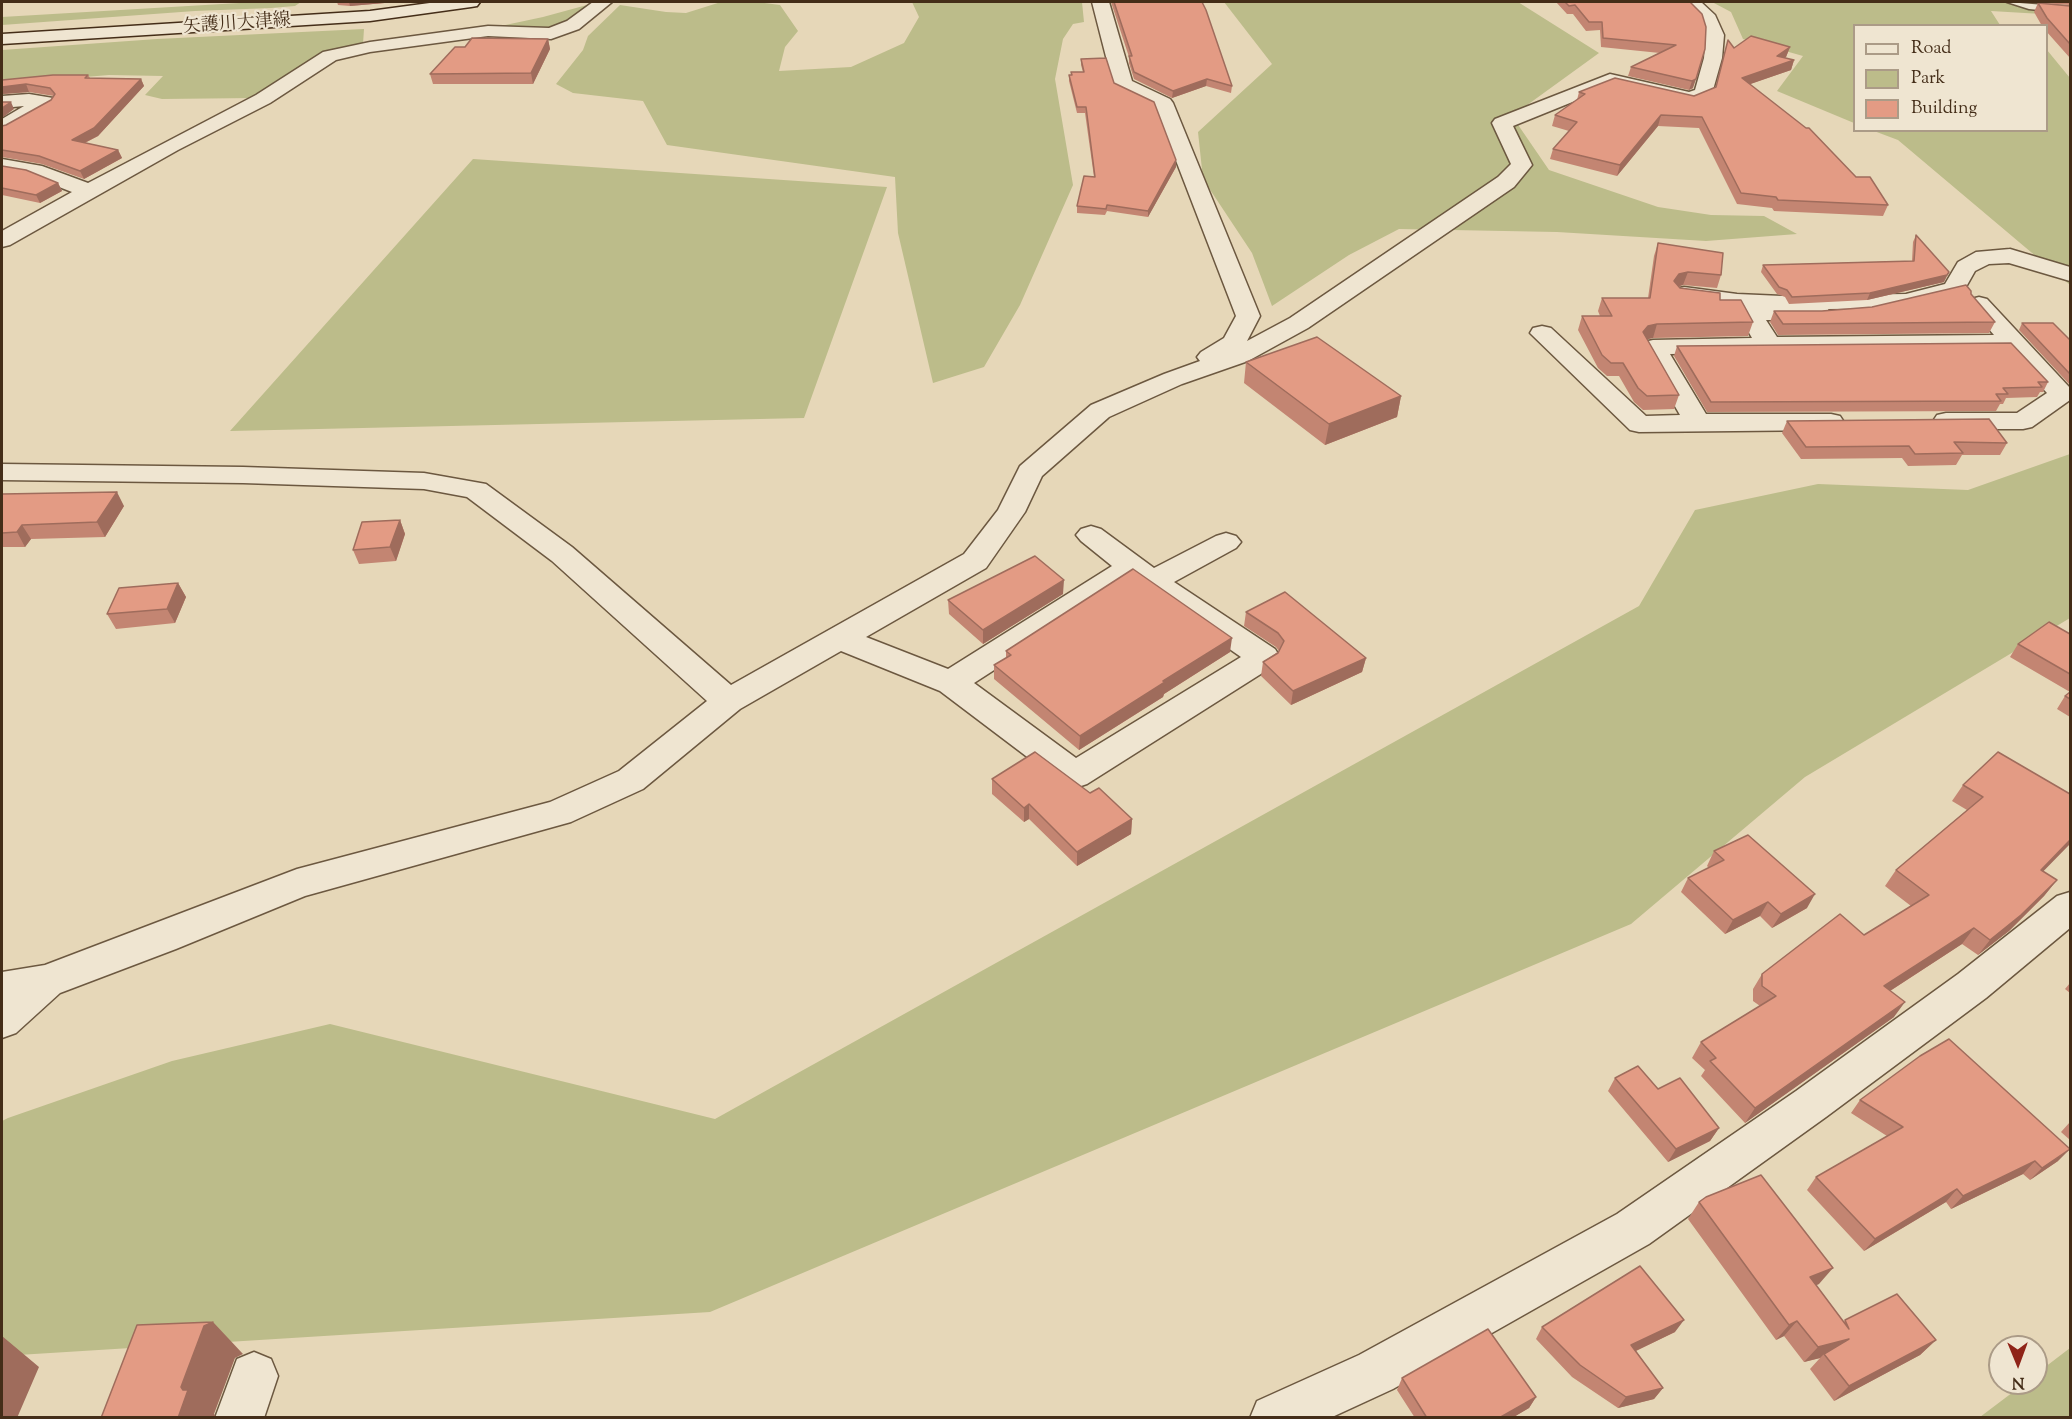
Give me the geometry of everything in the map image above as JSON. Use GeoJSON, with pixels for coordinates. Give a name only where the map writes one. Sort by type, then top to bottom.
{"type":"FeatureCollection","features":[{"type":"Feature","properties":{"kind":"street","name":"矢護川大津線"},"geometry":{"type":"LineString","coordinates":[[2,39],[370,16],[471,2]]}},
{"type":"Feature","properties":{"kind":"street"},"geometry":{"type":"LineString","coordinates":[[2,240],[263,99],[330,56],[370,47],[488,31],[551,34],[573,25],[603,2]]}},
{"type":"Feature","properties":{"kind":"street"},"geometry":{"type":"LineString","coordinates":[[1100,2],[1123,84],[1163,102],[1248,316],[1234,344],[1173,379]]}},
{"type":"Feature","properties":{"kind":"street"},"geometry":{"type":"LineString","coordinates":[[2,988],[46,981],[163,938],[297,884],[559,813],[631,780],[728,701],[975,561],[1011,512],[1030,472],[1100,411],[1173,379],[1239,356],[1299,323],[1506,182],[1522,165],[1502,123],[1610,80],[1690,98],[1704,93],[1713,58],[1715,35],[1709,19],[1691,2]]}},
{"type":"Feature","properties":{"kind":"street"},"geometry":{"type":"LineString","coordinates":[[2,102],[29,100],[46,102],[2,127]]}},
{"type":"Feature","properties":{"kind":"street"},"geometry":{"type":"LineString","coordinates":[[2,165],[35,170],[89,191]]}},
{"type":"Feature","properties":{"kind":"street"},"geometry":{"type":"LineString","coordinates":[[1769,345],[1750,313],[1817,313],[1867,309],[1906,301],[1954,289],[1966,267],[1983,257],[2010,256],[2070,274]]}},
{"type":"Feature","properties":{"kind":"street"},"geometry":{"type":"LineString","coordinates":[[1684,294],[1737,301],[1782,303],[1906,301]]}},
{"type":"Feature","properties":{"kind":"street"},"geometry":{"type":"LineString","coordinates":[[1918,421],[2023,421],[2062,394],[1978,304]]}},
{"type":"Feature","properties":{"kind":"street"},"geometry":{"type":"LineString","coordinates":[[1542,333],[1639,424],[1860,422]]}},
{"type":"Feature","properties":{"kind":"street"},"geometry":{"type":"LineString","coordinates":[[1698,422],[1653,347],[2014,342]]}},
{"type":"Feature","properties":{"kind":"street"},"geometry":{"type":"LineString","coordinates":[[2,472],[413,480],[476,490],[562,554],[728,701]]}},
{"type":"Feature","properties":{"kind":"street"},"geometry":{"type":"LineString","coordinates":[[839,638],[951,683],[1075,776],[1264,657],[1142,574],[1091,535]]}},
{"type":"Feature","properties":{"kind":"street"},"geometry":{"type":"LineString","coordinates":[[951,683],[1142,574],[1226,542]]}},
{"type":"Feature","properties":{"kind":"street"},"geometry":{"type":"LineString","coordinates":[[1274,1418],[1376,1372],[1633,1229],[1811,1104],[1972,986],[2070,907]]}},
{"type":"Feature","properties":{"kind":"street"},"geometry":{"type":"LineString","coordinates":[[2,1021],[46,981]]}},
{"type":"Feature","properties":{"kind":"lane"},"geometry":{"type":"LineString","coordinates":[[2012,2],[2070,10]]}},
{"type":"Feature","properties":{"kind":"green space"},"geometry":{"type":"Polygon","coordinates":[[[256,2],[301,2],[295,6],[271,8],[2,25],[2,17],[256,2]]]}},
{"type":"Feature","properties":{"kind":"green space"},"geometry":{"type":"Polygon","coordinates":[[[721,2],[757,2],[780,5],[798,31],[785,47],[779,71],[851,67],[904,43],[919,17],[912,2],[1082,2],[1084,22],[1073,24],[1063,39],[1055,79],[1073,185],[1020,305],[984,367],[933,383],[898,233],[895,177],[667,145],[643,101],[573,93],[556,84],[583,50],[588,36],[620,5],[686,13],[721,2]]]}},
{"type":"Feature","properties":{"kind":"green space"},"geometry":{"type":"Polygon","coordinates":[[[1224,2],[1518,2],[1599,53],[1512,116],[1549,170],[1658,207],[1711,215],[1764,216],[1797,234],[1706,241],[1557,232],[1399,229],[1349,255],[1272,306],[1252,253],[1203,179],[1198,132],[1272,64],[1224,2]]]}},
{"type":"Feature","properties":{"kind":"green space"},"geometry":{"type":"Polygon","coordinates":[[[1712,2],[2029,2],[2042,14],[1991,11],[1999,24],[1853,24],[1853,123],[1777,91],[1803,56],[1743,39],[1731,12],[1712,2]]]}},
{"type":"Feature","properties":{"kind":"green space"},"geometry":{"type":"Polygon","coordinates":[[[587,5],[589,7],[570,23],[551,30],[496,27],[543,17],[587,5]]]}},
{"type":"Feature","properties":{"kind":"green space"},"geometry":{"type":"Polygon","coordinates":[[[364,29],[363,44],[255,98],[162,99],[145,95],[163,76],[109,75],[2,84],[2,50],[157,39],[364,29]]]}},
{"type":"Feature","properties":{"kind":"green space"},"geometry":{"type":"Polygon","coordinates":[[[2048,51],[2070,78],[2070,285],[1898,140],[1877,132],[2048,132],[2048,51]]]}},
{"type":"Feature","properties":{"kind":"green space"},"geometry":{"type":"Polygon","coordinates":[[[473,159],[887,187],[804,418],[230,431],[473,159]]]}},
{"type":"Feature","properties":{"kind":"green space"},"geometry":{"type":"Polygon","coordinates":[[[2070,454],[2070,618],[1805,777],[1631,924],[710,1312],[2,1356],[2,1121],[8,1118],[172,1061],[330,1024],[715,1119],[1639,606],[1695,510],[1818,484],[1968,490],[2070,454]]]}},
{"type":"Feature","properties":{"kind":"green space"},"geometry":{"type":"Polygon","coordinates":[[[2070,1348],[2070,1417],[1980,1417],[2009,1395],[2048,1395],[2048,1365],[2070,1348]]]}},
{"type":"Feature","properties":{"kind":"building"},"geometry":{"type":"Polygon","coordinates":[[[1114,2],[1202,2],[1232,86],[1207,79],[1173,91],[1134,72],[1129,56],[1132,56],[1114,2]]]}},
{"type":"Feature","properties":{"kind":"building"},"geometry":{"type":"Polygon","coordinates":[[[1565,2],[1690,2],[1702,14],[1706,27],[1705,49],[1696,79],[1692,81],[1631,67],[1676,45],[1603,38],[1602,22],[1589,22],[1575,5],[1569,6],[1565,2]]]}},
{"type":"Feature","properties":{"kind":"building"},"geometry":{"type":"Polygon","coordinates":[[[2038,3],[2070,6],[2070,44],[2047,18],[2038,3]]]}},
{"type":"Feature","properties":{"kind":"building"},"geometry":{"type":"Polygon","coordinates":[[[1751,36],[1790,47],[1777,56],[1794,60],[1742,78],[1809,128],[1856,177],[1870,177],[1888,205],[1778,200],[1776,197],[1741,193],[1702,117],[1661,115],[1620,165],[1553,149],[1577,122],[1555,115],[1585,94],[1579,92],[1615,78],[1694,96],[1716,87],[1728,40],[1734,48],[1751,36]]]}},
{"type":"Feature","properties":{"kind":"building"},"geometry":{"type":"Polygon","coordinates":[[[472,38],[548,39],[531,73],[430,74],[455,47],[465,47],[472,38]]]}},
{"type":"Feature","properties":{"kind":"building"},"geometry":{"type":"Polygon","coordinates":[[[1106,58],[1114,83],[1154,102],[1176,160],[1148,211],[1107,205],[1106,209],[1077,206],[1084,176],[1095,177],[1086,107],[1077,107],[1069,75],[1072,75],[1071,72],[1084,72],[1081,59],[1106,58]]]}},
{"type":"Feature","properties":{"kind":"building"},"geometry":{"type":"Polygon","coordinates":[[[53,75],[141,79],[94,128],[72,140],[118,150],[80,171],[39,156],[2,150],[2,126],[51,100],[55,94],[50,88],[26,84],[2,87],[2,80],[53,75]]]}},
{"type":"Feature","properties":{"kind":"building"},"geometry":{"type":"Polygon","coordinates":[[[2,102],[11,102],[2,108],[2,102]]]}},
{"type":"Feature","properties":{"kind":"building"},"geometry":{"type":"Polygon","coordinates":[[[2,166],[26,170],[58,183],[36,195],[2,188],[2,166]]]}},
{"type":"Feature","properties":{"kind":"building"},"geometry":{"type":"Polygon","coordinates":[[[1916,235],[1949,272],[1947,275],[1870,293],[1792,297],[1787,290],[1779,287],[1763,265],[1914,261],[1916,235]]]}},
{"type":"Feature","properties":{"kind":"building"},"geometry":{"type":"Polygon","coordinates":[[[1658,243],[1723,253],[1721,275],[1688,272],[1679,274],[1674,281],[1680,288],[1720,293],[1720,300],[1741,300],[1753,322],[1648,326],[1643,332],[1679,395],[1647,396],[1638,388],[1623,363],[1611,363],[1602,355],[1582,316],[1612,316],[1602,298],[1650,298],[1658,243]]]}},
{"type":"Feature","properties":{"kind":"building"},"geometry":{"type":"Polygon","coordinates":[[[1966,285],[1995,322],[1783,324],[1774,311],[1822,311],[1872,307],[1966,285]]]}},
{"type":"Feature","properties":{"kind":"building"},"geometry":{"type":"Polygon","coordinates":[[[2022,323],[2053,323],[2070,340],[2070,374],[2022,323]]]}},
{"type":"Feature","properties":{"kind":"building"},"geometry":{"type":"Polygon","coordinates":[[[1317,337],[1401,396],[1329,424],[1246,362],[1317,337]]]}},
{"type":"Feature","properties":{"kind":"building"},"geometry":{"type":"Polygon","coordinates":[[[2011,343],[2048,382],[2038,382],[2042,387],[2003,388],[2008,394],[1996,394],[2001,401],[1711,402],[1677,346],[2011,343]]]}},
{"type":"Feature","properties":{"kind":"building"},"geometry":{"type":"Polygon","coordinates":[[[1989,419],[2007,443],[1954,442],[1963,453],[1915,454],[1909,446],[1806,447],[1787,421],[1989,419]]]}},
{"type":"Feature","properties":{"kind":"building"},"geometry":{"type":"Polygon","coordinates":[[[117,492],[97,522],[22,525],[17,532],[2,533],[2,494],[117,492]]]}},
{"type":"Feature","properties":{"kind":"building"},"geometry":{"type":"Polygon","coordinates":[[[400,520],[390,547],[353,550],[362,522],[400,520]]]}},
{"type":"Feature","properties":{"kind":"building"},"geometry":{"type":"Polygon","coordinates":[[[1035,556],[1064,580],[983,630],[948,600],[1035,556]]]}},
{"type":"Feature","properties":{"kind":"building"},"geometry":{"type":"Polygon","coordinates":[[[1133,569],[1232,638],[1080,736],[994,665],[1011,655],[1006,651],[1133,569]]]}},
{"type":"Feature","properties":{"kind":"building"},"geometry":{"type":"Polygon","coordinates":[[[178,583],[167,609],[107,614],[119,588],[178,583]]]}},
{"type":"Feature","properties":{"kind":"building"},"geometry":{"type":"Polygon","coordinates":[[[1285,592],[1366,658],[1293,691],[1263,662],[1278,653],[1284,641],[1278,633],[1246,612],[1285,592]]]}},
{"type":"Feature","properties":{"kind":"building"},"geometry":{"type":"Polygon","coordinates":[[[2049,622],[2070,634],[2070,674],[2018,644],[2049,622]]]}},
{"type":"Feature","properties":{"kind":"building"},"geometry":{"type":"Polygon","coordinates":[[[1035,752],[1090,793],[1099,788],[1132,819],[1077,852],[1029,804],[1024,808],[992,779],[1035,752]]]}},
{"type":"Feature","properties":{"kind":"building"},"geometry":{"type":"Polygon","coordinates":[[[1998,752],[2070,794],[2070,840],[2041,870],[2057,880],[2021,915],[1990,940],[1974,928],[1884,986],[1905,1002],[1755,1108],[1710,1061],[1716,1058],[1701,1042],[1776,996],[1762,986],[1762,974],[1840,914],[1864,935],[1929,895],[1896,870],[1983,797],[1963,785],[1998,752]]]}},
{"type":"Feature","properties":{"kind":"building"},"geometry":{"type":"Polygon","coordinates":[[[1748,835],[1815,894],[1781,914],[1768,902],[1733,920],[1688,878],[1724,860],[1714,851],[1748,835]]]}},
{"type":"Feature","properties":{"kind":"building"},"geometry":{"type":"Polygon","coordinates":[[[1949,1039],[2070,1149],[2042,1168],[2035,1161],[1963,1196],[1957,1189],[1875,1239],[1816,1177],[1903,1127],[1860,1100],[1920,1056],[1949,1039]]]}},
{"type":"Feature","properties":{"kind":"building"},"geometry":{"type":"Polygon","coordinates":[[[1638,1066],[1658,1089],[1680,1078],[1719,1128],[1676,1149],[1615,1078],[1638,1066]]]}},
{"type":"Feature","properties":{"kind":"building"},"geometry":{"type":"Polygon","coordinates":[[[1761,1175],[1833,1268],[1810,1277],[1849,1329],[1845,1320],[1897,1294],[1936,1340],[1849,1386],[1824,1354],[1849,1339],[1818,1347],[1797,1321],[1789,1325],[1699,1202],[1761,1175]]]}},
{"type":"Feature","properties":{"kind":"building"},"geometry":{"type":"Polygon","coordinates":[[[1640,1266],[1684,1320],[1631,1345],[1663,1388],[1626,1397],[1580,1365],[1542,1327],[1640,1266]]]}},
{"type":"Feature","properties":{"kind":"building"},"geometry":{"type":"Polygon","coordinates":[[[213,1322],[204,1326],[181,1387],[183,1390],[188,1390],[178,1418],[101,1418],[137,1325],[213,1322]]]}},
{"type":"Feature","properties":{"kind":"building"},"geometry":{"type":"Polygon","coordinates":[[[1488,1329],[1536,1397],[1499,1418],[1427,1418],[1402,1378],[1488,1329]]]}}]}
